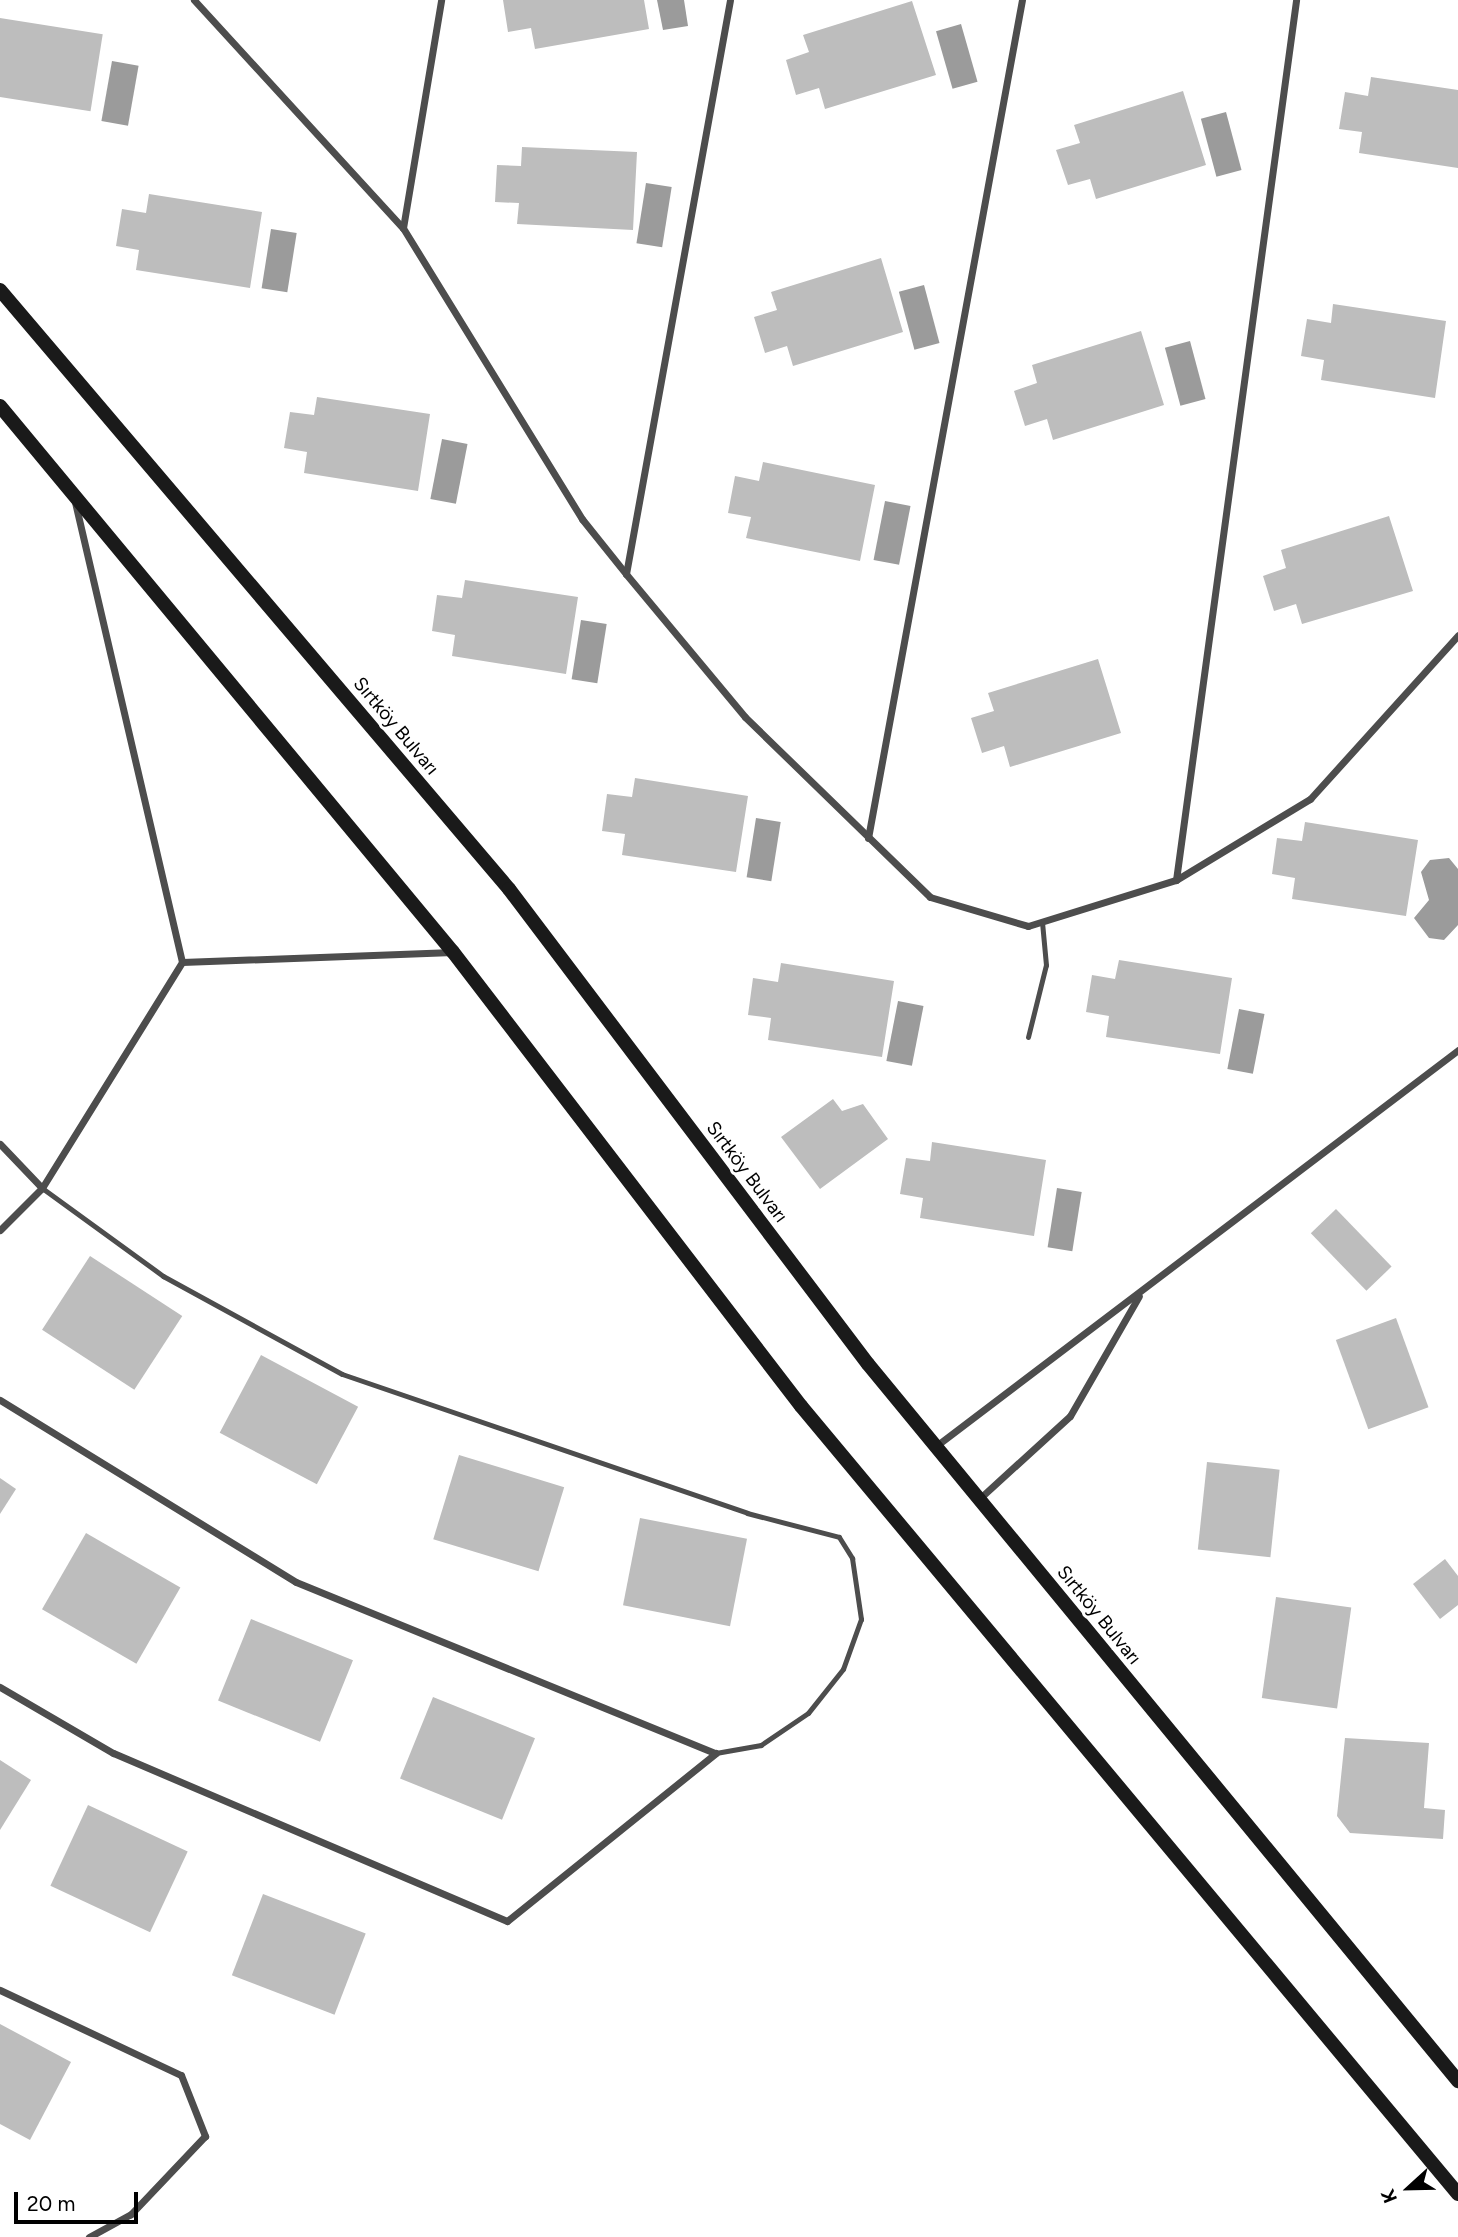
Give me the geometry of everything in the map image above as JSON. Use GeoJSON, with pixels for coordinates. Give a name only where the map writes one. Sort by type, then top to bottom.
{"type":"FeatureCollection","features":[{"type":"Feature","properties":{"kind":"main road","name":"Sırtköy Bulvarı"},"geometry":{"type":"LineString","coordinates":[[0,290],[509,889],[935,1446],[1458,2081]]}},
{"type":"Feature","properties":{"kind":"main road"},"geometry":{"type":"LineString","coordinates":[[0,406],[453,952],[801,1406],[1458,2194]]}},
{"type":"Feature","properties":{"kind":"street"},"geometry":{"type":"LineString","coordinates":[[194,0],[403,228],[582,519],[626,574],[745,717],[930,897],[1028,926],[1175,880],[1310,799],[1458,635]]}},
{"type":"Feature","properties":{"kind":"street"},"geometry":{"type":"LineString","coordinates":[[403,228],[441,0]]}},
{"type":"Feature","properties":{"kind":"street"},"geometry":{"type":"LineString","coordinates":[[626,574],[730,0]]}},
{"type":"Feature","properties":{"kind":"street"},"geometry":{"type":"LineString","coordinates":[[868,838],[1021,0]]}},
{"type":"Feature","properties":{"kind":"street"},"geometry":{"type":"LineString","coordinates":[[1175,880],[1297,0]]}},
{"type":"Feature","properties":{"kind":"street"},"geometry":{"type":"LineString","coordinates":[[0,1230],[42,1188],[182,962],[74,494]]}},
{"type":"Feature","properties":{"kind":"street"},"geometry":{"type":"LineString","coordinates":[[182,962],[453,952]]}},
{"type":"Feature","properties":{"kind":"street"},"geometry":{"type":"LineString","coordinates":[[935,1446],[1458,1051]]}},
{"type":"Feature","properties":{"kind":"street"},"geometry":{"type":"LineString","coordinates":[[0,1144],[42,1188]]}},
{"type":"Feature","properties":{"kind":"street"},"geometry":{"type":"LineString","coordinates":[[979,1499],[1070,1416],[1140,1292]]}},
{"type":"Feature","properties":{"kind":"street"},"geometry":{"type":"LineString","coordinates":[[0,1400],[296,1582],[716,1753],[507,1921],[113,1753],[0,1687]]}},
{"type":"Feature","properties":{"kind":"street"},"geometry":{"type":"LineString","coordinates":[[0,1990],[181,2075],[205,2136],[131,2214],[89,2237]]}},
{"type":"Feature","properties":{"kind":"lane"},"geometry":{"type":"LineString","coordinates":[[1028,1037],[1046,965],[1042,922]]}},
{"type":"Feature","properties":{"kind":"lane"},"geometry":{"type":"LineString","coordinates":[[42,1188],[174,1283],[342,1374],[721,1504],[839,1537],[852,1558],[861,1619],[842,1670],[808,1713],[761,1745],[716,1753]]}},
{"type":"Feature","properties":{"kind":"shaded area"},"geometry":{"type":"Polygon","coordinates":[[[657,0],[684,0],[688,26],[663,30],[657,0]]]}},
{"type":"Feature","properties":{"kind":"shaded area"},"geometry":{"type":"Polygon","coordinates":[[[961,24],[978,82],[953,89],[936,31],[961,24]]]}},
{"type":"Feature","properties":{"kind":"shaded area"},"geometry":{"type":"Polygon","coordinates":[[[112,61],[139,66],[128,126],[101,121],[112,61]]]}},
{"type":"Feature","properties":{"kind":"shaded area"},"geometry":{"type":"Polygon","coordinates":[[[1226,112],[1242,170],[1216,177],[1201,119],[1226,112]]]}},
{"type":"Feature","properties":{"kind":"shaded area"},"geometry":{"type":"Polygon","coordinates":[[[646,183],[672,187],[662,247],[636,243],[646,183]]]}},
{"type":"Feature","properties":{"kind":"shaded area"},"geometry":{"type":"Polygon","coordinates":[[[271,229],[297,233],[287,292],[262,288],[271,229]]]}},
{"type":"Feature","properties":{"kind":"shaded area"},"geometry":{"type":"Polygon","coordinates":[[[924,285],[940,343],[914,350],[899,292],[924,285]]]}},
{"type":"Feature","properties":{"kind":"shaded area"},"geometry":{"type":"Polygon","coordinates":[[[1190,341],[1206,399],[1180,406],[1165,348],[1190,341]]]}},
{"type":"Feature","properties":{"kind":"shaded area"},"geometry":{"type":"Polygon","coordinates":[[[442,439],[468,444],[456,504],[430,499],[442,439]]]}},
{"type":"Feature","properties":{"kind":"shaded area"},"geometry":{"type":"Polygon","coordinates":[[[885,501],[911,506],[899,565],[874,560],[885,501]]]}},
{"type":"Feature","properties":{"kind":"shaded area"},"geometry":{"type":"Polygon","coordinates":[[[581,620],[607,624],[597,683],[572,679],[581,620]]]}},
{"type":"Feature","properties":{"kind":"shaded area"},"geometry":{"type":"Polygon","coordinates":[[[756,818],[781,822],[771,881],[747,877],[756,818]]]}},
{"type":"Feature","properties":{"kind":"shaded area"},"geometry":{"type":"Polygon","coordinates":[[[1449,858],[1458,869],[1458,925],[1444,940],[1429,938],[1414,918],[1429,900],[1421,872],[1430,860],[1449,858]]]}},
{"type":"Feature","properties":{"kind":"shaded area"},"geometry":{"type":"Polygon","coordinates":[[[898,1001],[924,1006],[912,1066],[886,1061],[898,1001]]]}},
{"type":"Feature","properties":{"kind":"shaded area"},"geometry":{"type":"Polygon","coordinates":[[[1239,1009],[1265,1014],[1253,1074],[1227,1069],[1239,1009]]]}},
{"type":"Feature","properties":{"kind":"shaded area"},"geometry":{"type":"Polygon","coordinates":[[[1057,1188],[1082,1192],[1072,1251],[1048,1247],[1057,1188]]]}},
{"type":"Feature","properties":{"kind":"building"},"geometry":{"type":"Polygon","coordinates":[[[503,0],[644,0],[649,29],[535,49],[531,28],[508,32],[503,0]]]}},
{"type":"Feature","properties":{"kind":"building"},"geometry":{"type":"Polygon","coordinates":[[[912,1],[936,75],[825,109],[819,88],[796,95],[786,60],[809,52],[803,35],[912,1]]]}},
{"type":"Feature","properties":{"kind":"building"},"geometry":{"type":"Polygon","coordinates":[[[0,18],[103,34],[91,111],[0,97],[0,18]]]}},
{"type":"Feature","properties":{"kind":"building"},"geometry":{"type":"Polygon","coordinates":[[[1371,77],[1458,90],[1458,168],[1359,153],[1362,132],[1339,129],[1345,92],[1368,96],[1371,77]]]}},
{"type":"Feature","properties":{"kind":"building"},"geometry":{"type":"Polygon","coordinates":[[[1183,91],[1206,165],[1096,199],[1090,179],[1068,185],[1056,150],[1080,143],[1074,125],[1183,91]]]}},
{"type":"Feature","properties":{"kind":"building"},"geometry":{"type":"Polygon","coordinates":[[[522,147],[637,152],[633,230],[517,224],[519,203],[495,202],[497,165],[521,166],[522,147]]]}},
{"type":"Feature","properties":{"kind":"building"},"geometry":{"type":"Polygon","coordinates":[[[149,194],[262,212],[250,288],[136,270],[139,250],[116,246],[122,209],[146,213],[149,194]]]}},
{"type":"Feature","properties":{"kind":"building"},"geometry":{"type":"Polygon","coordinates":[[[881,258],[903,332],[793,366],[787,346],[765,353],[754,317],[777,310],[771,292],[881,258]]]}},
{"type":"Feature","properties":{"kind":"building"},"geometry":{"type":"Polygon","coordinates":[[[1333,304],[1446,321],[1435,398],[1321,380],[1324,360],[1301,356],[1307,319],[1331,323],[1333,304]]]}},
{"type":"Feature","properties":{"kind":"building"},"geometry":{"type":"Polygon","coordinates":[[[1141,331],[1164,405],[1053,440],[1047,419],[1025,426],[1014,391],[1037,383],[1032,365],[1141,331]]]}},
{"type":"Feature","properties":{"kind":"building"},"geometry":{"type":"Polygon","coordinates":[[[317,397],[430,414],[418,491],[304,473],[307,452],[284,448],[290,412],[314,415],[317,397]]]}},
{"type":"Feature","properties":{"kind":"building"},"geometry":{"type":"Polygon","coordinates":[[[763,462],[875,485],[860,561],[746,538],[751,517],[728,513],[735,476],[759,481],[763,462]]]}},
{"type":"Feature","properties":{"kind":"building"},"geometry":{"type":"Polygon","coordinates":[[[1389,516],[1413,591],[1302,624],[1296,604],[1274,611],[1263,576],[1286,568],[1281,550],[1389,516]]]}},
{"type":"Feature","properties":{"kind":"building"},"geometry":{"type":"Polygon","coordinates":[[[465,580],[578,597],[566,674],[452,656],[455,635],[432,631],[437,595],[462,598],[465,580]]]}},
{"type":"Feature","properties":{"kind":"building"},"geometry":{"type":"Polygon","coordinates":[[[1098,659],[1121,733],[1010,767],[1004,746],[982,753],[971,718],[994,711],[988,693],[1098,659]]]}},
{"type":"Feature","properties":{"kind":"building"},"geometry":{"type":"Polygon","coordinates":[[[635,778],[748,796],[736,872],[622,855],[625,834],[602,831],[607,794],[632,797],[635,778]]]}},
{"type":"Feature","properties":{"kind":"building"},"geometry":{"type":"Polygon","coordinates":[[[1305,822],[1418,840],[1406,916],[1292,899],[1295,878],[1272,874],[1277,838],[1302,841],[1305,822]]]}},
{"type":"Feature","properties":{"kind":"building"},"geometry":{"type":"Polygon","coordinates":[[[1119,960],[1232,978],[1220,1054],[1106,1037],[1109,1016],[1086,1012],[1092,975],[1115,979],[1119,960]]]}},
{"type":"Feature","properties":{"kind":"building"},"geometry":{"type":"Polygon","coordinates":[[[781,963],[894,981],[882,1057],[768,1040],[771,1018],[748,1015],[753,978],[778,982],[781,963]]]}},
{"type":"Feature","properties":{"kind":"building"},"geometry":{"type":"Polygon","coordinates":[[[833,1099],[842,1111],[863,1104],[888,1139],[820,1189],[781,1137],[833,1099]]]}},
{"type":"Feature","properties":{"kind":"building"},"geometry":{"type":"Polygon","coordinates":[[[932,1142],[1046,1160],[1034,1236],[920,1218],[923,1198],[900,1194],[906,1158],[930,1161],[932,1142]]]}},
{"type":"Feature","properties":{"kind":"building"},"geometry":{"type":"Polygon","coordinates":[[[1336,1209],[1392,1267],[1366,1291],[1311,1233],[1336,1209]]]}},
{"type":"Feature","properties":{"kind":"building"},"geometry":{"type":"Polygon","coordinates":[[[90,1256],[182,1316],[134,1390],[42,1330],[90,1256]]]}},
{"type":"Feature","properties":{"kind":"building"},"geometry":{"type":"Polygon","coordinates":[[[1396,1318],[1428,1407],[1368,1429],[1336,1340],[1396,1318]]]}},
{"type":"Feature","properties":{"kind":"building"},"geometry":{"type":"Polygon","coordinates":[[[261,1355],[358,1407],[317,1484],[220,1433],[261,1355]]]}},
{"type":"Feature","properties":{"kind":"building"},"geometry":{"type":"Polygon","coordinates":[[[459,1455],[564,1487],[538,1571],[433,1539],[459,1455]]]}},
{"type":"Feature","properties":{"kind":"building"},"geometry":{"type":"Polygon","coordinates":[[[1207,1462],[1280,1470],[1270,1557],[1198,1550],[1207,1462]]]}},
{"type":"Feature","properties":{"kind":"building"},"geometry":{"type":"Polygon","coordinates":[[[0,1478],[16,1489],[0,1514],[0,1478]]]}},
{"type":"Feature","properties":{"kind":"building"},"geometry":{"type":"Polygon","coordinates":[[[640,1518],[747,1539],[730,1626],[623,1605],[640,1518]]]}},
{"type":"Feature","properties":{"kind":"building"},"geometry":{"type":"Polygon","coordinates":[[[86,1533],[180,1588],[136,1664],[42,1609],[86,1533]]]}},
{"type":"Feature","properties":{"kind":"building"},"geometry":{"type":"Polygon","coordinates":[[[1445,1559],[1458,1576],[1458,1605],[1440,1619],[1413,1584],[1445,1559]]]}},
{"type":"Feature","properties":{"kind":"building"},"geometry":{"type":"Polygon","coordinates":[[[1276,1597],[1351,1608],[1337,1709],[1262,1698],[1276,1597]]]}},
{"type":"Feature","properties":{"kind":"building"},"geometry":{"type":"Polygon","coordinates":[[[251,1619],[353,1660],[320,1742],[218,1701],[251,1619]]]}},
{"type":"Feature","properties":{"kind":"building"},"geometry":{"type":"Polygon","coordinates":[[[433,1697],[535,1738],[502,1820],[400,1779],[433,1697]]]}},
{"type":"Feature","properties":{"kind":"building"},"geometry":{"type":"Polygon","coordinates":[[[1345,1738],[1429,1743],[1424,1808],[1445,1810],[1443,1839],[1350,1833],[1337,1816],[1345,1738]]]}},
{"type":"Feature","properties":{"kind":"building"},"geometry":{"type":"Polygon","coordinates":[[[0,1760],[31,1780],[0,1830],[0,1760]]]}},
{"type":"Feature","properties":{"kind":"building"},"geometry":{"type":"Polygon","coordinates":[[[88,1805],[188,1851],[150,1932],[50,1886],[88,1805]]]}},
{"type":"Feature","properties":{"kind":"building"},"geometry":{"type":"Polygon","coordinates":[[[263,1894],[366,1933],[335,2015],[232,1975],[263,1894]]]}},
{"type":"Feature","properties":{"kind":"building"},"geometry":{"type":"Polygon","coordinates":[[[0,2024],[71,2062],[30,2140],[0,2124],[0,2024]]]}}]}
